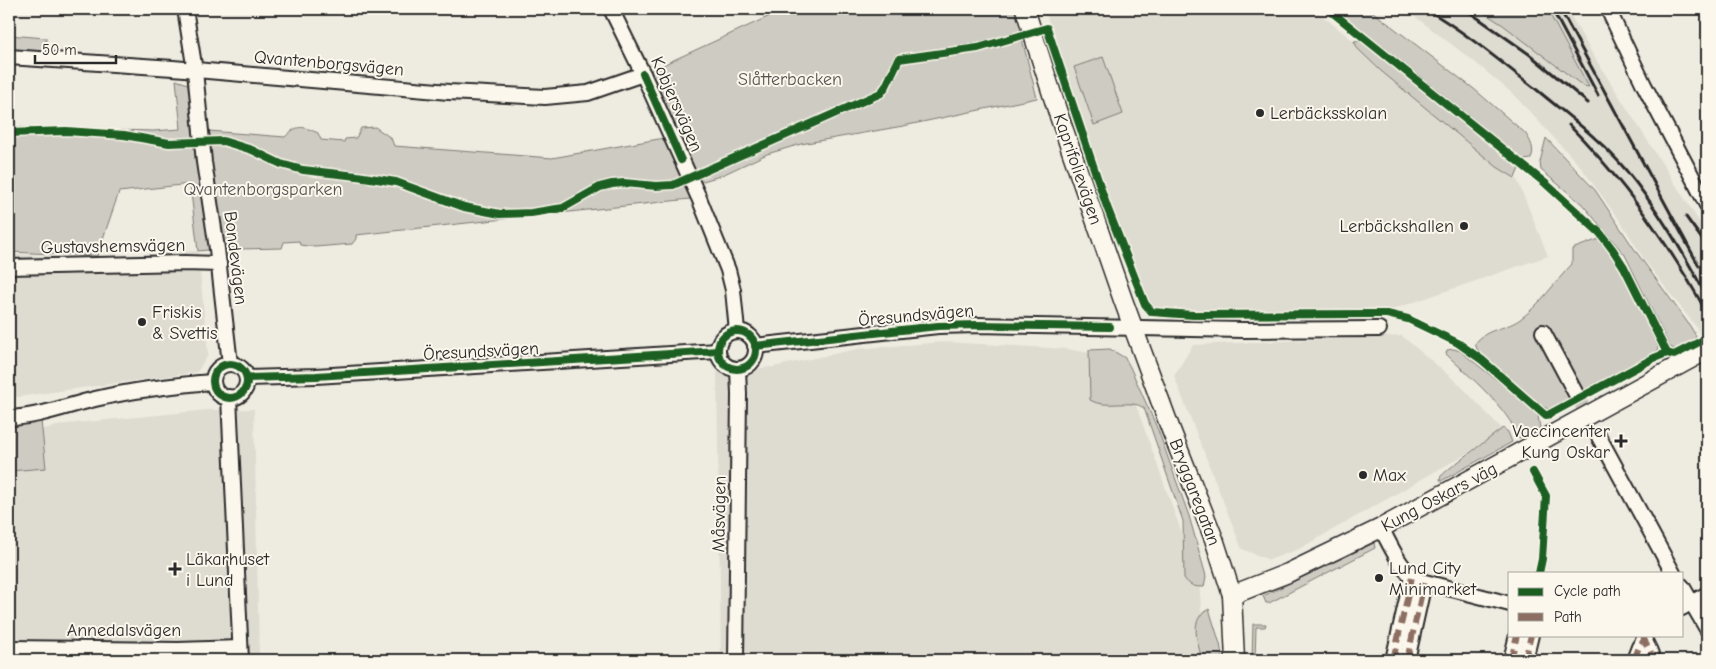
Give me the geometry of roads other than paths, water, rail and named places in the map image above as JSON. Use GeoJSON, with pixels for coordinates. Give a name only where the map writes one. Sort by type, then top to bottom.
{"type":"FeatureCollection","features":[{"type":"Feature","properties":{"kind":"main road","name":"Kaprifolievägen"},"geometry":{"type":"LineString","coordinates":[[1025,9],[1055,103],[1133,328]]}},
{"type":"Feature","properties":{"kind":"main road","name":"Bryggaregatan"},"geometry":{"type":"LineString","coordinates":[[1133,328],[1214,539],[1232,595],[1235,660]]}},
{"type":"Feature","properties":{"kind":"main road","name":"Kung Oskars väg"},"geometry":{"type":"LineString","coordinates":[[1232,595],[1288,573],[1381,528],[1700,354]]}},
{"type":"Feature","properties":{"kind":"street","name":"Bondevägen"},"geometry":{"type":"LineString","coordinates":[[185,9],[195,71],[204,162],[219,264],[230,364]]}},
{"type":"Feature","properties":{"kind":"street","name":"Kobjersvägen"},"geometry":{"type":"LineString","coordinates":[[612,9],[644,74],[699,198],[728,270],[737,331]]}},
{"type":"Feature","properties":{"kind":"street"},"geometry":{"type":"LineString","coordinates":[[1608,9],[1644,85],[1707,205]]}},
{"type":"Feature","properties":{"kind":"street","name":"Qvantenborgsvägen"},"geometry":{"type":"LineString","coordinates":[[9,57],[173,68],[448,92],[545,97],[588,93],[644,74]]}},
{"type":"Feature","properties":{"kind":"street","name":"Gustavshemsvägen"},"geometry":{"type":"LineString","coordinates":[[9,268],[185,263],[219,264]]}},
{"type":"Feature","properties":{"kind":"street","name":"Öresundsvägen"},"geometry":{"type":"LineString","coordinates":[[755,346],[938,326],[977,324],[1244,330],[1379,329]]}},
{"type":"Feature","properties":{"kind":"street"},"geometry":{"type":"LineString","coordinates":[[737,331],[749,335],[755,346],[754,358],[744,367],[738,369],[728,366],[723,362],[718,351],[719,343],[723,337],[730,332],[737,331]]}},
{"type":"Feature","properties":{"kind":"street"},"geometry":{"type":"LineString","coordinates":[[1543,332],[1576,394]]}},
{"type":"Feature","properties":{"kind":"street","name":"Öresundsvägen"},"geometry":{"type":"LineString","coordinates":[[246,378],[316,376],[718,351]]}},
{"type":"Feature","properties":{"kind":"street"},"geometry":{"type":"LineString","coordinates":[[225,364],[241,368],[246,378],[243,391],[234,397],[228,398],[218,393],[212,382],[217,369],[225,364]]}},
{"type":"Feature","properties":{"kind":"street","name":"Måsvägen"},"geometry":{"type":"LineString","coordinates":[[736,660],[738,369]]}},
{"type":"Feature","properties":{"kind":"street"},"geometry":{"type":"LineString","coordinates":[[9,418],[39,414],[150,388],[212,382]]}},
{"type":"Feature","properties":{"kind":"street"},"geometry":{"type":"LineString","coordinates":[[228,398],[240,654]]}},
{"type":"Feature","properties":{"kind":"street"},"geometry":{"type":"LineString","coordinates":[[1599,437],[1672,572]]}},
{"type":"Feature","properties":{"kind":"street"},"geometry":{"type":"LineString","coordinates":[[1381,528],[1400,562],[1418,580],[1508,603]]}},
{"type":"Feature","properties":{"kind":"street"},"geometry":{"type":"LineString","coordinates":[[1392,660],[1418,580]]}},
{"type":"Feature","properties":{"kind":"street"},"geometry":{"type":"LineString","coordinates":[[1407,660],[1418,580]]}},
{"type":"Feature","properties":{"kind":"street"},"geometry":{"type":"LineString","coordinates":[[1707,594],[1687,605],[1707,629]]}},
{"type":"Feature","properties":{"kind":"street"},"geometry":{"type":"LineString","coordinates":[[1511,660],[1517,636]]}},
{"type":"Feature","properties":{"kind":"street"},"geometry":{"type":"LineString","coordinates":[[1525,660],[1531,636]]}},
{"type":"Feature","properties":{"kind":"street"},"geometry":{"type":"LineString","coordinates":[[1634,660],[1644,638]]}},
{"type":"Feature","properties":{"kind":"street"},"geometry":{"type":"LineString","coordinates":[[1644,638],[1651,650],[1652,660]]}},
{"type":"Feature","properties":{"kind":"street","name":"Annedalsvägen"},"geometry":{"type":"LineString","coordinates":[[9,648],[178,650],[240,654]]}},
{"type":"Feature","properties":{"kind":"tunnel"},"geometry":{"type":"LineString","coordinates":[[1576,394],[1599,437]]}},
{"type":"Feature","properties":{"kind":"railway"},"geometry":{"type":"LineString","coordinates":[[1426,9],[1469,37],[1537,90],[1583,128],[1615,158],[1637,184],[1659,215],[1707,297]]}},
{"type":"Feature","properties":{"kind":"railway"},"geometry":{"type":"LineString","coordinates":[[1465,9],[1529,54],[1588,103]]}},
{"type":"Feature","properties":{"kind":"railway"},"geometry":{"type":"LineString","coordinates":[[1552,9],[1598,95]]}},
{"type":"Feature","properties":{"kind":"railway"},"geometry":{"type":"LineString","coordinates":[[1560,9],[1699,266]]}},
{"type":"Feature","properties":{"kind":"railway"},"geometry":{"type":"LineString","coordinates":[[1569,125],[1608,168],[1644,214],[1677,262],[1707,313]]}},
{"type":"Feature","properties":{"kind":"railway"},"geometry":{"type":"LineString","coordinates":[[1686,217],[1707,246]]}},
{"type":"Feature","properties":{"kind":"place","name":"Lerbäcksskolan"},"geometry":{"type":"Point","coordinates":[1260,113]}},
{"type":"Feature","properties":{"kind":"place","name":"Lerbäckshallen"},"geometry":{"type":"Point","coordinates":[1464,226]}},
{"type":"Feature","properties":{"kind":"place","name":"Friskis & Svettis"},"geometry":{"type":"Point","coordinates":[142,322]}},
{"type":"Feature","properties":{"kind":"place","name":"Vaccincenter Kung Oskar"},"geometry":{"type":"Point","coordinates":[1621,441]}},
{"type":"Feature","properties":{"kind":"place","name":"Max"},"geometry":{"type":"Point","coordinates":[1363,475]}},
{"type":"Feature","properties":{"kind":"place","name":"Läkarhuset i Lund"},"geometry":{"type":"Point","coordinates":[175,569]}},
{"type":"Feature","properties":{"kind":"place","name":"Lund City Minimarket"},"geometry":{"type":"Point","coordinates":[1379,578]}},
{"type":"Feature","properties":{"kind":"park label","name":"Slåtterbacken"},"geometry":{"type":"Point","coordinates":[790,79]}},
{"type":"Feature","properties":{"kind":"park label","name":"Qvantenborgsparken"},"geometry":{"type":"Point","coordinates":[263,189]}}]}
